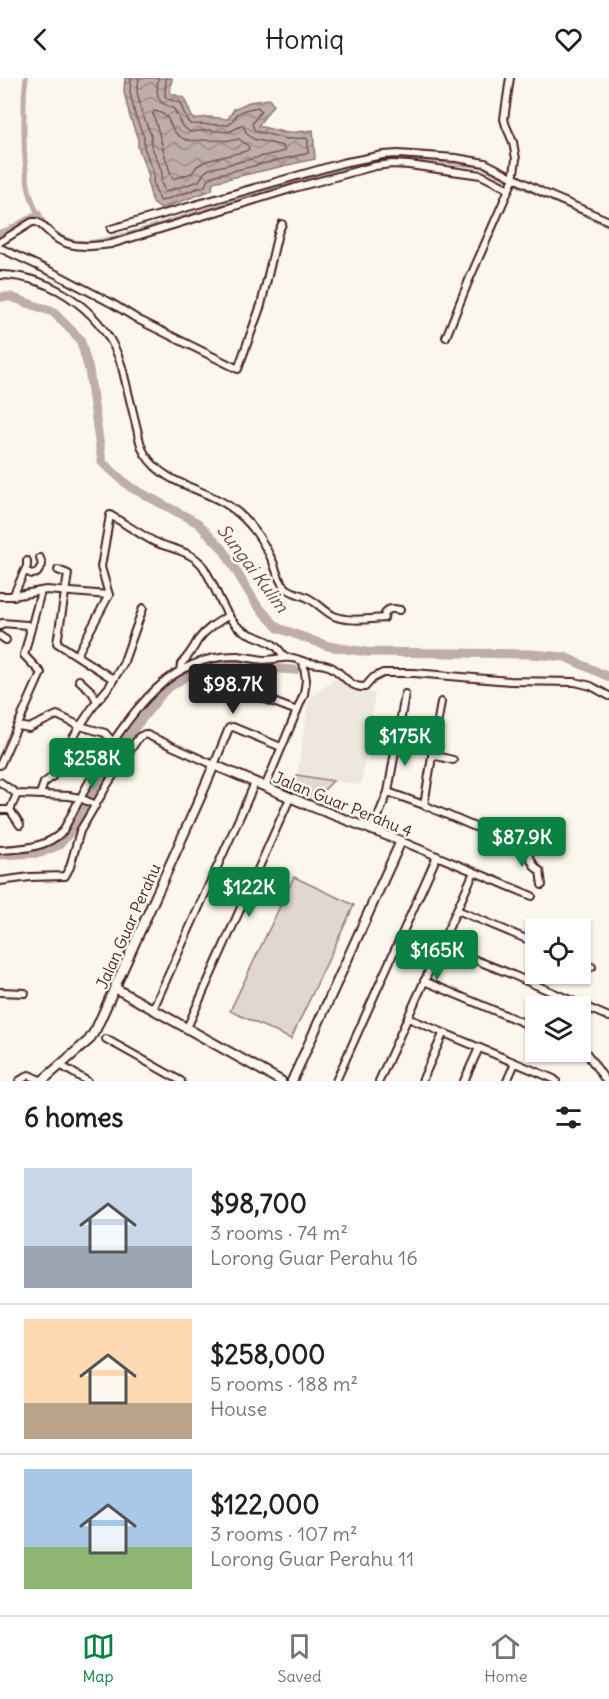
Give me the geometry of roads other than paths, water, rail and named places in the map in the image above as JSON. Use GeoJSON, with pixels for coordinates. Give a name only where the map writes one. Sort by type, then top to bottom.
{"type":"FeatureCollection","features":[{"type":"Feature","properties":{"kind":"street"},"geometry":{"type":"LineString","coordinates":[[446,337],[513,178],[516,159],[513,142],[504,119],[510,78]]}},
{"type":"Feature","properties":{"kind":"street"},"geometry":{"type":"LineString","coordinates":[[111,229],[342,163],[398,153],[485,163],[609,221]]}},
{"type":"Feature","properties":{"kind":"street"},"geometry":{"type":"LineString","coordinates":[[0,243],[32,222],[37,222],[59,240],[65,242],[98,246],[111,244],[304,184],[383,165],[409,165],[481,175],[510,188]]}},
{"type":"Feature","properties":{"kind":"street"},"geometry":{"type":"LineString","coordinates":[[0,249],[58,275],[139,320],[238,369],[261,305],[278,232],[282,224]]}},
{"type":"Feature","properties":{"kind":"street"},"geometry":{"type":"LineString","coordinates":[[0,275],[35,279],[60,290],[86,309],[114,345],[143,452],[152,465],[167,476],[227,505],[249,522],[264,543],[281,582],[286,588],[310,599],[329,613],[339,617],[384,618],[387,610],[392,608],[400,610]]}},
{"type":"Feature","properties":{"kind":"street"},"geometry":{"type":"LineString","coordinates":[[76,655],[109,595],[101,567],[110,515],[154,541],[192,556],[201,564],[233,622],[242,630],[267,640],[279,648],[284,657]]}},
{"type":"Feature","properties":{"kind":"street"},"geometry":{"type":"LineString","coordinates":[[25,571],[32,574],[37,573],[42,565],[40,558]]}},
{"type":"Feature","properties":{"kind":"street"},"geometry":{"type":"LineString","coordinates":[[13,596],[27,566],[27,561]]}},
{"type":"Feature","properties":{"kind":"street"},"geometry":{"type":"LineString","coordinates":[[58,570],[68,574],[57,643],[113,679]]}},
{"type":"Feature","properties":{"kind":"street"},"geometry":{"type":"LineString","coordinates":[[0,596],[64,590],[109,595]]}},
{"type":"Feature","properties":{"kind":"street"},"geometry":{"type":"LineString","coordinates":[[0,765],[41,673],[24,656],[41,591]]}},
{"type":"Feature","properties":{"kind":"street"},"geometry":{"type":"LineString","coordinates":[[39,794],[123,664],[142,608]]}},
{"type":"Feature","properties":{"kind":"street"},"geometry":{"type":"LineString","coordinates":[[180,671],[181,664],[205,633],[229,615]]}},
{"type":"Feature","properties":{"kind":"street"},"geometry":{"type":"LineString","coordinates":[[0,626],[2,623],[27,625],[30,632]]}},
{"type":"Feature","properties":{"kind":"street"},"geometry":{"type":"LineString","coordinates":[[0,850],[47,843],[57,837],[63,831],[138,706],[154,690],[180,671],[207,660],[238,656],[265,660],[293,658],[329,666],[351,685],[362,688],[383,673],[414,673],[510,681],[575,682],[591,686],[609,696]]}},
{"type":"Feature","properties":{"kind":"street"},"geometry":{"type":"LineString","coordinates":[[265,787],[304,694],[306,680],[303,661]]}},
{"type":"Feature","properties":{"kind":"street"},"geometry":{"type":"LineString","coordinates":[[79,680],[92,692],[97,701]]}},
{"type":"Feature","properties":{"kind":"street"},"geometry":{"type":"LineString","coordinates":[[372,831],[388,792],[405,694]]}},
{"type":"Feature","properties":{"kind":"street"},"geometry":{"type":"LineString","coordinates":[[263,698],[297,711]]}},
{"type":"Feature","properties":{"kind":"street"},"geometry":{"type":"LineString","coordinates":[[424,806],[441,702]]}},
{"type":"Feature","properties":{"kind":"street"},"geometry":{"type":"LineString","coordinates":[[18,726],[29,728],[57,715],[81,726],[105,733],[114,743]]}},
{"type":"Feature","properties":{"kind":"street"},"geometry":{"type":"LineString","coordinates":[[214,765],[229,728],[233,726],[281,747]]}},
{"type":"Feature","properties":{"kind":"street","name":"Jalan Guar Perahu 4"},"geometry":{"type":"LineString","coordinates":[[95,805],[132,746],[139,737],[146,734],[290,798],[401,841],[532,896]]}},
{"type":"Feature","properties":{"kind":"street"},"geometry":{"type":"LineString","coordinates":[[432,756],[453,759]]}},
{"type":"Feature","properties":{"kind":"street","name":"Jalan Guar Perahu"},"geometry":{"type":"LineString","coordinates":[[42,1081],[89,1040],[96,1029],[214,765]]}},
{"type":"Feature","properties":{"kind":"street"},"geometry":{"type":"LineString","coordinates":[[0,782],[17,794],[81,798],[95,805],[80,831],[67,878],[30,877],[0,881]]}},
{"type":"Feature","properties":{"kind":"street"},"geometry":{"type":"LineString","coordinates":[[153,1008],[255,783]]}},
{"type":"Feature","properties":{"kind":"street"},"geometry":{"type":"LineString","coordinates":[[388,792],[511,842],[522,844],[534,868],[540,871],[542,885]]}},
{"type":"Feature","properties":{"kind":"street"},"geometry":{"type":"LineString","coordinates":[[10,810],[17,794]]}},
{"type":"Feature","properties":{"kind":"street"},"geometry":{"type":"LineString","coordinates":[[187,1028],[290,798]]}},
{"type":"Feature","properties":{"kind":"street"},"geometry":{"type":"LineString","coordinates":[[0,810],[10,810]]}},
{"type":"Feature","properties":{"kind":"street"},"geometry":{"type":"LineString","coordinates":[[10,810],[20,825]]}},
{"type":"Feature","properties":{"kind":"street"},"geometry":{"type":"LineString","coordinates":[[292,1081],[401,841]]}},
{"type":"Feature","properties":{"kind":"street"},"geometry":{"type":"LineString","coordinates":[[336,1081],[438,856]]}},
{"type":"Feature","properties":{"kind":"street"},"geometry":{"type":"LineString","coordinates":[[379,1081],[474,872]]}},
{"type":"Feature","properties":{"kind":"street"},"geometry":{"type":"LineString","coordinates":[[457,910],[525,938]]}},
{"type":"Feature","properties":{"kind":"street"},"geometry":{"type":"LineString","coordinates":[[440,946],[510,973],[609,1017]]}},
{"type":"Feature","properties":{"kind":"street"},"geometry":{"type":"LineString","coordinates":[[424,981],[525,1023]]}},
{"type":"Feature","properties":{"kind":"street"},"geometry":{"type":"LineString","coordinates":[[115,988],[187,1028],[266,1078],[281,1081]]}},
{"type":"Feature","properties":{"kind":"street"},"geometry":{"type":"LineString","coordinates":[[0,992],[25,993]]}},
{"type":"Feature","properties":{"kind":"street"},"geometry":{"type":"LineString","coordinates":[[408,1018],[556,1081]]}},
{"type":"Feature","properties":{"kind":"street"},"geometry":{"type":"LineString","coordinates":[[422,1081],[443,1034]]}},
{"type":"Feature","properties":{"kind":"street"},"geometry":{"type":"LineString","coordinates":[[106,1039],[181,1081]]}},
{"type":"Feature","properties":{"kind":"street"},"geometry":{"type":"LineString","coordinates":[[464,1081],[479,1048]]}},
{"type":"Feature","properties":{"kind":"street"},"geometry":{"type":"LineString","coordinates":[[591,1058],[607,1080]]}},
{"type":"Feature","properties":{"kind":"street"},"geometry":{"type":"LineString","coordinates":[[507,1081],[515,1063]]}},
{"type":"Feature","properties":{"kind":"street"},"geometry":{"type":"LineString","coordinates":[[60,1065],[87,1081]]}},
{"type":"Feature","properties":{"kind":"street"},"geometry":{"type":"LineString","coordinates":[[19,1081],[28,1075],[42,1081]]}},
{"type":"Feature","properties":{"kind":"water"},"geometry":{"type":"Polygon","coordinates":[[[125,78],[172,78],[170,93],[184,98],[193,119],[208,117],[228,119],[234,109],[249,102],[269,99],[273,105],[258,126],[287,133],[313,130],[315,159],[213,182],[212,190],[161,209],[153,203],[147,181],[149,176],[138,147],[138,139],[124,92],[125,78]]]}},
{"type":"Feature","properties":{"kind":"waterway"},"geometry":{"type":"LineString","coordinates":[[26,78],[24,144],[30,194],[44,223],[55,233],[77,243],[111,239],[134,233],[354,164],[385,158],[412,158],[483,166],[519,185],[609,225]]}},
{"type":"Feature","properties":{"kind":"waterway"},"geometry":{"type":"LineString","coordinates":[[0,234],[38,215]]}},
{"type":"Feature","properties":{"kind":"waterway","name":"Sungai Kulim"},"geometry":{"type":"LineString","coordinates":[[0,297],[11,297],[53,312],[80,339],[89,370],[102,462],[130,487],[198,523],[223,549],[256,604],[278,628],[328,646],[366,652],[531,654],[565,657],[609,677]]}},
{"type":"Feature","properties":{"kind":"waterway"},"geometry":{"type":"LineString","coordinates":[[0,855],[40,853],[59,845],[73,829],[114,754],[165,690],[197,669],[235,663],[295,670]]}}]}
